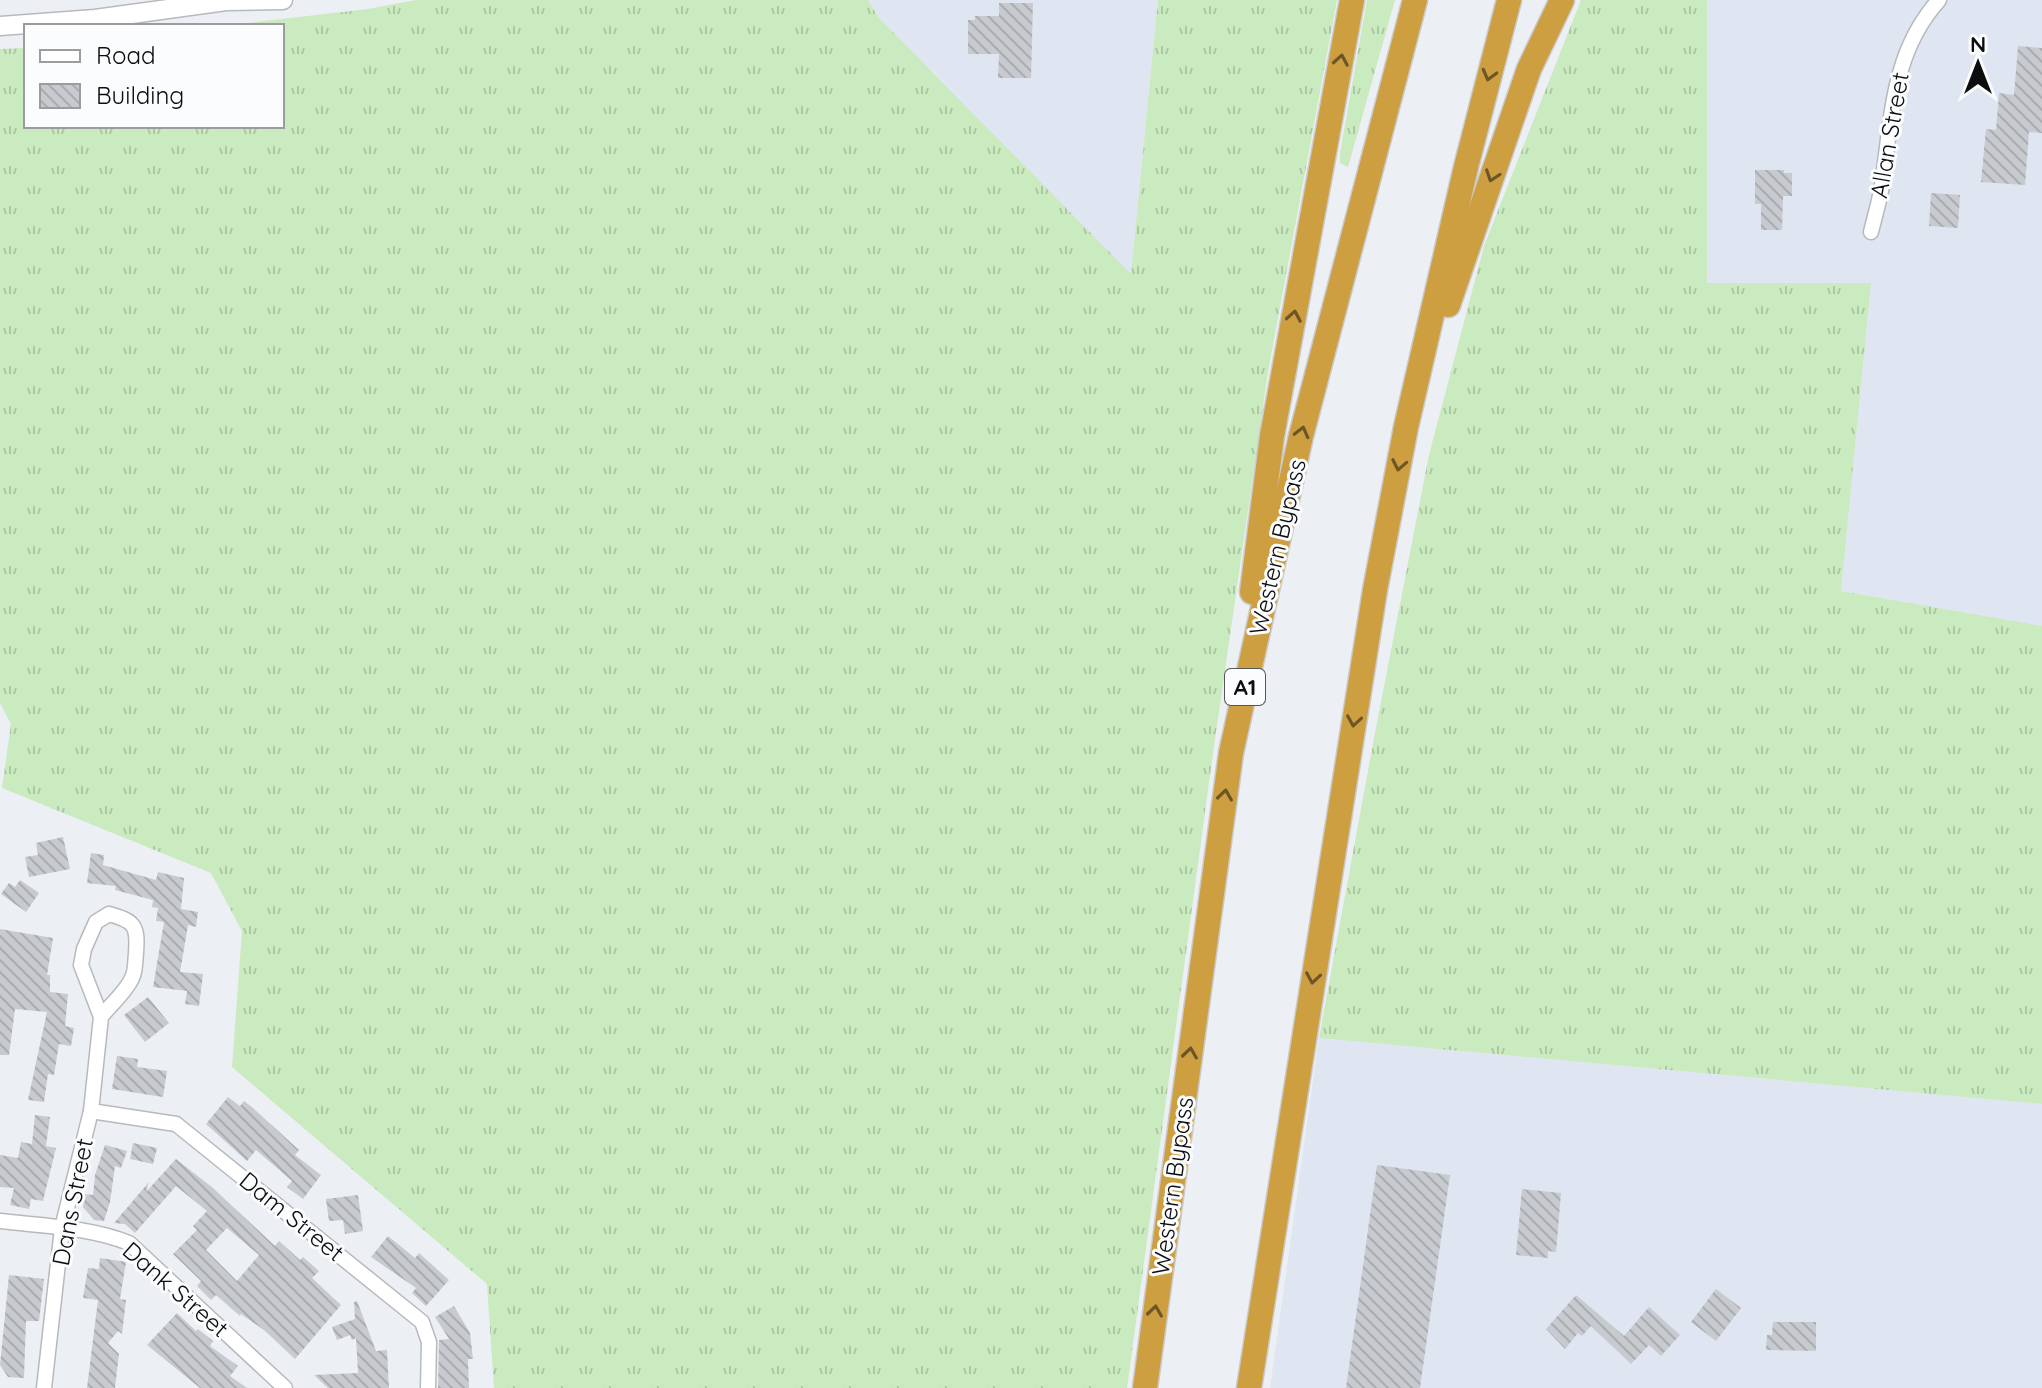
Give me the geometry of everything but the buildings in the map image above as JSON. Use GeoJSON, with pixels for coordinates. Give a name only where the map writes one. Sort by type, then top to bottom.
{"type":"FeatureCollection","features":[{"type":"Feature","properties":{"kind":"highway"},"geometry":{"type":"LineString","coordinates":[[1231,753],[1272,436],[1352,0]]}},
{"type":"Feature","properties":{"kind":"highway","name":"Western Bypass"},"geometry":{"type":"LineString","coordinates":[[1145,1388],[1231,753],[1301,436],[1415,0]]}},
{"type":"Feature","properties":{"kind":"highway"},"geometry":{"type":"LineString","coordinates":[[1249,1388],[1375,590],[1406,427],[1466,167],[1509,0]]}},
{"type":"Feature","properties":{"kind":"highway"},"geometry":{"type":"LineString","coordinates":[[1406,427],[1529,69],[1562,0]]}},
{"type":"Feature","properties":{"kind":"main road"},"geometry":{"type":"LineString","coordinates":[[27,24],[95,19],[228,1],[283,0]]}},
{"type":"Feature","properties":{"kind":"main road"},"geometry":{"type":"LineString","coordinates":[[0,26],[24,24]]}},
{"type":"Feature","properties":{"kind":"street","name":"Allan Street"},"geometry":{"type":"LineString","coordinates":[[1871,232],[1883,181],[1901,65],[1921,20],[1939,0]]}},
{"type":"Feature","properties":{"kind":"street","name":"Dans Street"},"geometry":{"type":"LineString","coordinates":[[44,1388],[62,1228],[91,1111],[101,1017],[81,965],[84,949],[96,922],[109,914],[124,918],[137,932],[136,959],[131,981],[101,1017]]}},
{"type":"Feature","properties":{"kind":"street","name":"Dam Street"},"geometry":{"type":"LineString","coordinates":[[91,1111],[176,1124],[422,1322],[429,1342],[428,1388]]}},
{"type":"Feature","properties":{"kind":"street","name":"Dank Street"},"geometry":{"type":"LineString","coordinates":[[0,1221],[62,1228],[129,1243],[285,1388]]}},
{"type":"Feature","properties":{"kind":"shaded area"},"geometry":{"type":"Polygon","coordinates":[[[868,0],[1158,0],[1131,275],[878,17],[868,0]]]}},
{"type":"Feature","properties":{"kind":"shaded area"},"geometry":{"type":"Polygon","coordinates":[[[1707,0],[2042,0],[2042,626],[1841,591],[1871,283],[1707,283],[1707,0]]]}},
{"type":"Feature","properties":{"kind":"shaded area"},"geometry":{"type":"Polygon","coordinates":[[[1319,1038],[2042,1104],[2042,1388],[1270,1388],[1319,1038]]]}},
{"type":"Feature","properties":{"kind":"green space"},"geometry":{"type":"Polygon","coordinates":[[[416,0],[868,0],[878,17],[1131,274],[1158,0],[1337,0],[1268,372],[1127,1388],[494,1388],[487,1284],[232,1067],[242,931],[211,873],[2,788],[11,724],[0,703],[0,49],[24,48],[24,128],[284,128],[284,24],[239,24],[368,9],[416,0]]]}},
{"type":"Feature","properties":{"kind":"green space"},"geometry":{"type":"Polygon","coordinates":[[[1367,0],[1395,0],[1348,167],[1340,163],[1340,153],[1367,0]]]}},
{"type":"Feature","properties":{"kind":"green space"},"geometry":{"type":"Polygon","coordinates":[[[1581,0],[1707,0],[1707,283],[1871,283],[1841,591],[2042,626],[2042,1104],[1319,1038],[1429,455],[1484,246],[1581,0]]]}}]}
